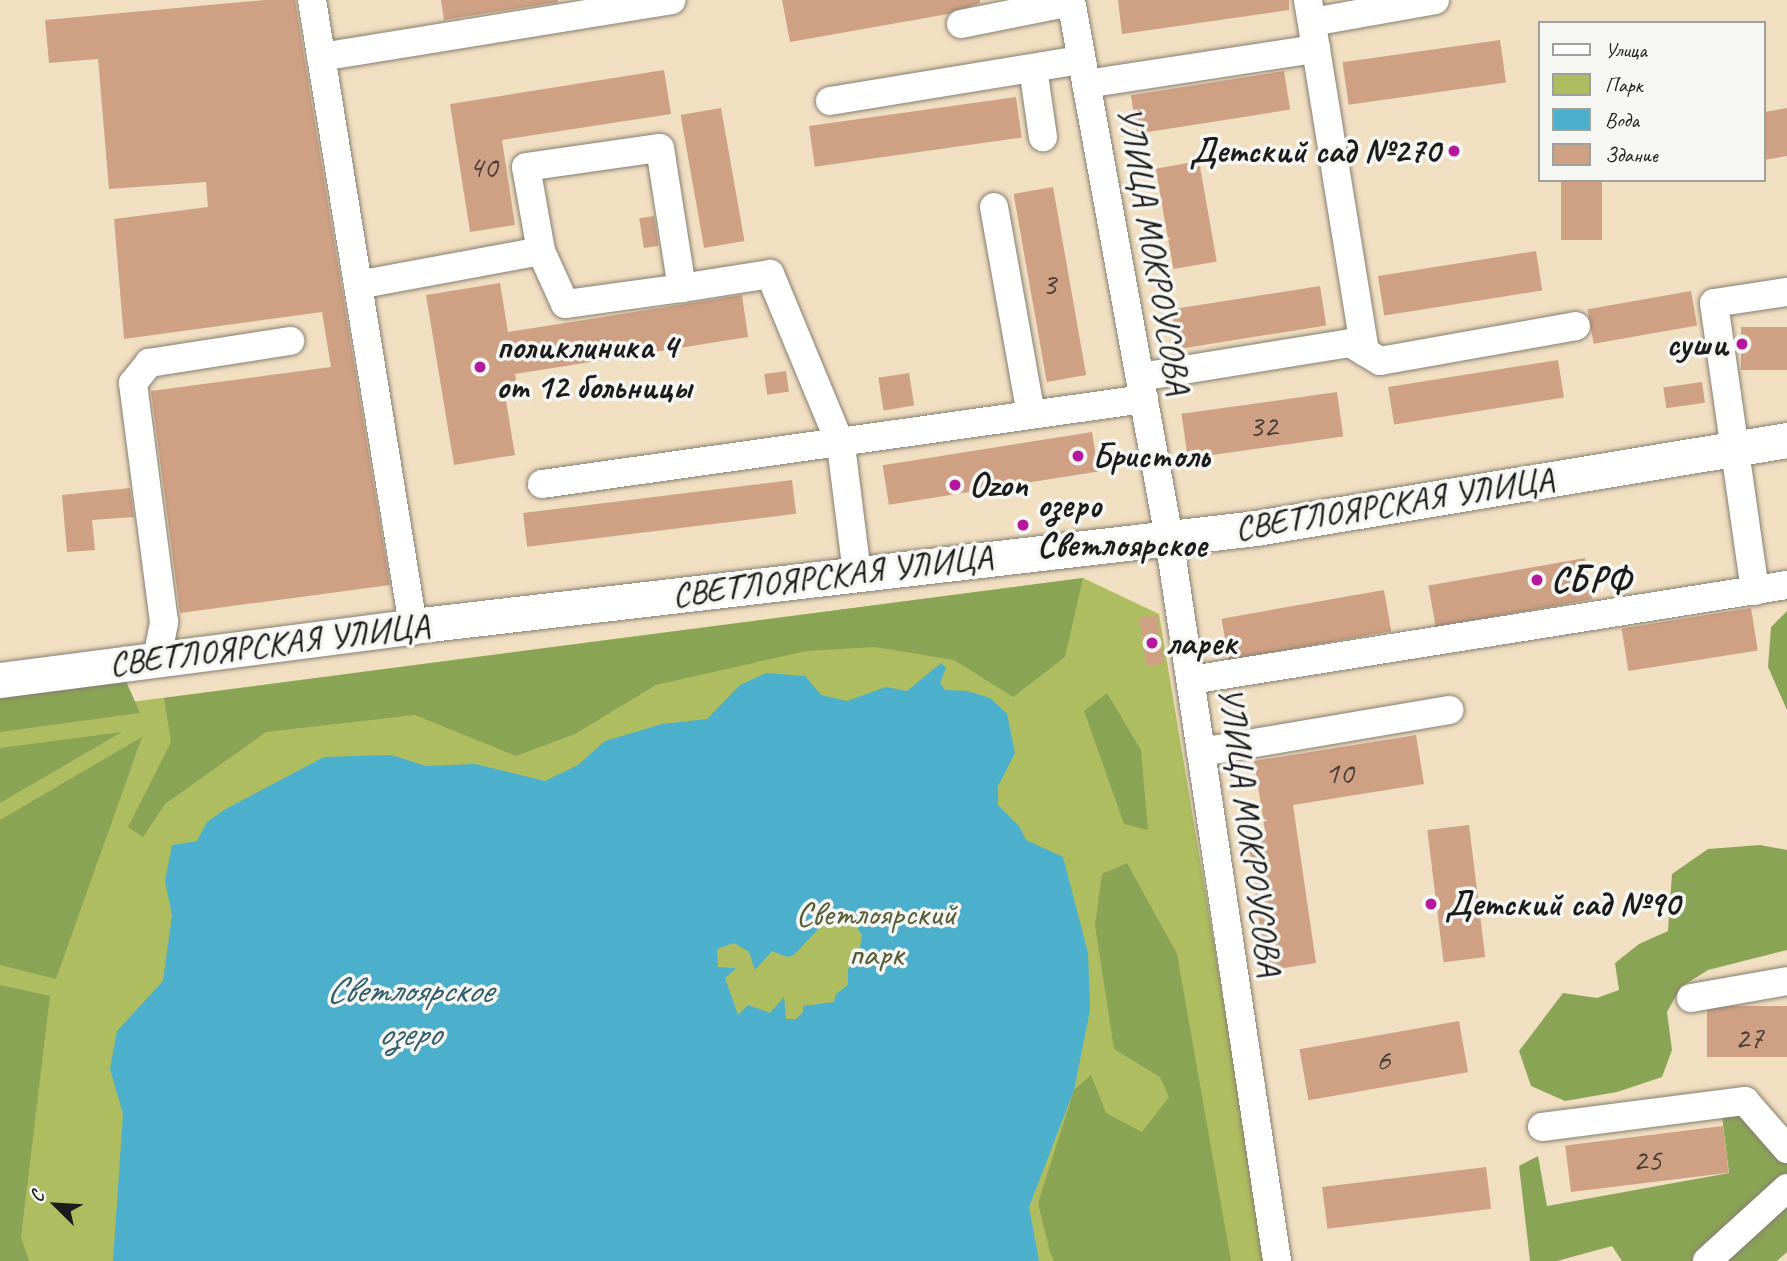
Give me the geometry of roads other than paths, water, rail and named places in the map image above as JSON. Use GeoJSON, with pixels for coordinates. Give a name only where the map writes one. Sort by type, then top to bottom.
{"type":"FeatureCollection","features":[{"type":"Feature","properties":{"kind":"main road","name":"СВЕТЛОЯРСКАЯ УЛИЦА"},"geometry":{"type":"LineString","coordinates":[[0,680],[413,626],[1256,528],[1787,440]]}},
{"type":"Feature","properties":{"kind":"street"},"geometry":{"type":"LineString","coordinates":[[312,0],[413,626]]}},
{"type":"Feature","properties":{"kind":"street"},"geometry":{"type":"LineString","coordinates":[[321,57],[671,0]]}},
{"type":"Feature","properties":{"kind":"street"},"geometry":{"type":"LineString","coordinates":[[830,101],[1033,68],[1083,72],[1435,0]]}},
{"type":"Feature","properties":{"kind":"street"},"geometry":{"type":"LineString","coordinates":[[961,24],[1014,6],[1071,1]]}},
{"type":"Feature","properties":{"kind":"street","name":"УЛИЦА МОКРОУСОВА"},"geometry":{"type":"LineString","coordinates":[[1071,1],[1169,538],[1277,1261]]}},
{"type":"Feature","properties":{"kind":"street"},"geometry":{"type":"LineString","coordinates":[[1312,24],[1365,352]]}},
{"type":"Feature","properties":{"kind":"street"},"geometry":{"type":"LineString","coordinates":[[1033,68],[1043,137]]}},
{"type":"Feature","properties":{"kind":"street"},"geometry":{"type":"LineString","coordinates":[[682,288],[660,148],[526,167],[541,251],[565,304],[682,288],[770,274],[841,445],[857,573]]}},
{"type":"Feature","properties":{"kind":"street"},"geometry":{"type":"LineString","coordinates":[[993,207],[1031,415]]}},
{"type":"Feature","properties":{"kind":"street"},"geometry":{"type":"LineString","coordinates":[[358,285],[541,251]]}},
{"type":"Feature","properties":{"kind":"street"},"geometry":{"type":"LineString","coordinates":[[1755,590],[1714,303],[1787,292]]}},
{"type":"Feature","properties":{"kind":"street"},"geometry":{"type":"LineString","coordinates":[[542,484],[841,445],[1031,415],[1350,343],[1381,361],[1576,326]]}},
{"type":"Feature","properties":{"kind":"street"},"geometry":{"type":"LineString","coordinates":[[157,659],[164,622],[132,383],[149,363],[290,341]]}},
{"type":"Feature","properties":{"kind":"street"},"geometry":{"type":"LineString","coordinates":[[1191,680],[1787,585]]}},
{"type":"Feature","properties":{"kind":"street"},"geometry":{"type":"LineString","coordinates":[[1201,752],[1449,710]]}},
{"type":"Feature","properties":{"kind":"street"},"geometry":{"type":"LineString","coordinates":[[1691,998],[1787,981]]}},
{"type":"Feature","properties":{"kind":"street"},"geometry":{"type":"LineString","coordinates":[[1542,1127],[1745,1101],[1787,1149]]}},
{"type":"Feature","properties":{"kind":"street"},"geometry":{"type":"LineString","coordinates":[[1707,1261],[1787,1188]]}},
{"type":"Feature","properties":{"kind":"water","name":"Светлоярское озеро"},"geometry":{"type":"Polygon","coordinates":[[[941,663],[946,668],[940,683],[945,690],[967,691],[990,698],[1007,714],[1015,753],[998,786],[998,805],[1019,826],[1026,840],[1063,857],[1088,953],[1090,1010],[1074,1090],[1029,1207],[1039,1261],[113,1261],[123,1114],[110,1069],[117,1031],[163,981],[172,915],[165,881],[172,845],[197,841],[207,822],[224,810],[324,757],[391,755],[426,766],[475,764],[545,781],[578,765],[605,741],[662,724],[707,719],[740,685],[766,673],[805,676],[821,695],[847,701],[886,687],[907,691],[941,663]],[[835,918],[822,925],[794,955],[787,957],[772,951],[755,970],[749,952],[734,943],[717,949],[718,967],[736,968],[725,978],[738,1015],[748,1005],[770,1013],[784,997],[786,1019],[796,1019],[803,1012],[803,1006],[834,1002],[836,994],[848,985],[848,969],[858,959],[862,935],[854,924],[835,918]]]}},
{"type":"Feature","properties":{"kind":"place","name":"Детский сад №270"},"geometry":{"type":"Point","coordinates":[1454,151]}},
{"type":"Feature","properties":{"kind":"place","name":"суши"},"geometry":{"type":"Point","coordinates":[1742,344]}},
{"type":"Feature","properties":{"kind":"place","name":"поликлиника 4 от 12 больницы"},"geometry":{"type":"Point","coordinates":[480,367]}},
{"type":"Feature","properties":{"kind":"place","name":"Бристоль"},"geometry":{"type":"Point","coordinates":[1078,456]}},
{"type":"Feature","properties":{"kind":"place","name":"Ozon"},"geometry":{"type":"Point","coordinates":[955,485]}},
{"type":"Feature","properties":{"kind":"place","name":"озеро Светлоярское"},"geometry":{"type":"Point","coordinates":[1023,525]}},
{"type":"Feature","properties":{"kind":"place","name":"СБРФ"},"geometry":{"type":"Point","coordinates":[1537,580]}},
{"type":"Feature","properties":{"kind":"place","name":"ларек"},"geometry":{"type":"Point","coordinates":[1152,643]}},
{"type":"Feature","properties":{"kind":"place","name":"Детский сад №90"},"geometry":{"type":"Point","coordinates":[1431,904]}},
{"type":"Feature","properties":{"kind":"park label","name":"Светлоярский парк"},"geometry":{"type":"Point","coordinates":[876,934]}}]}
